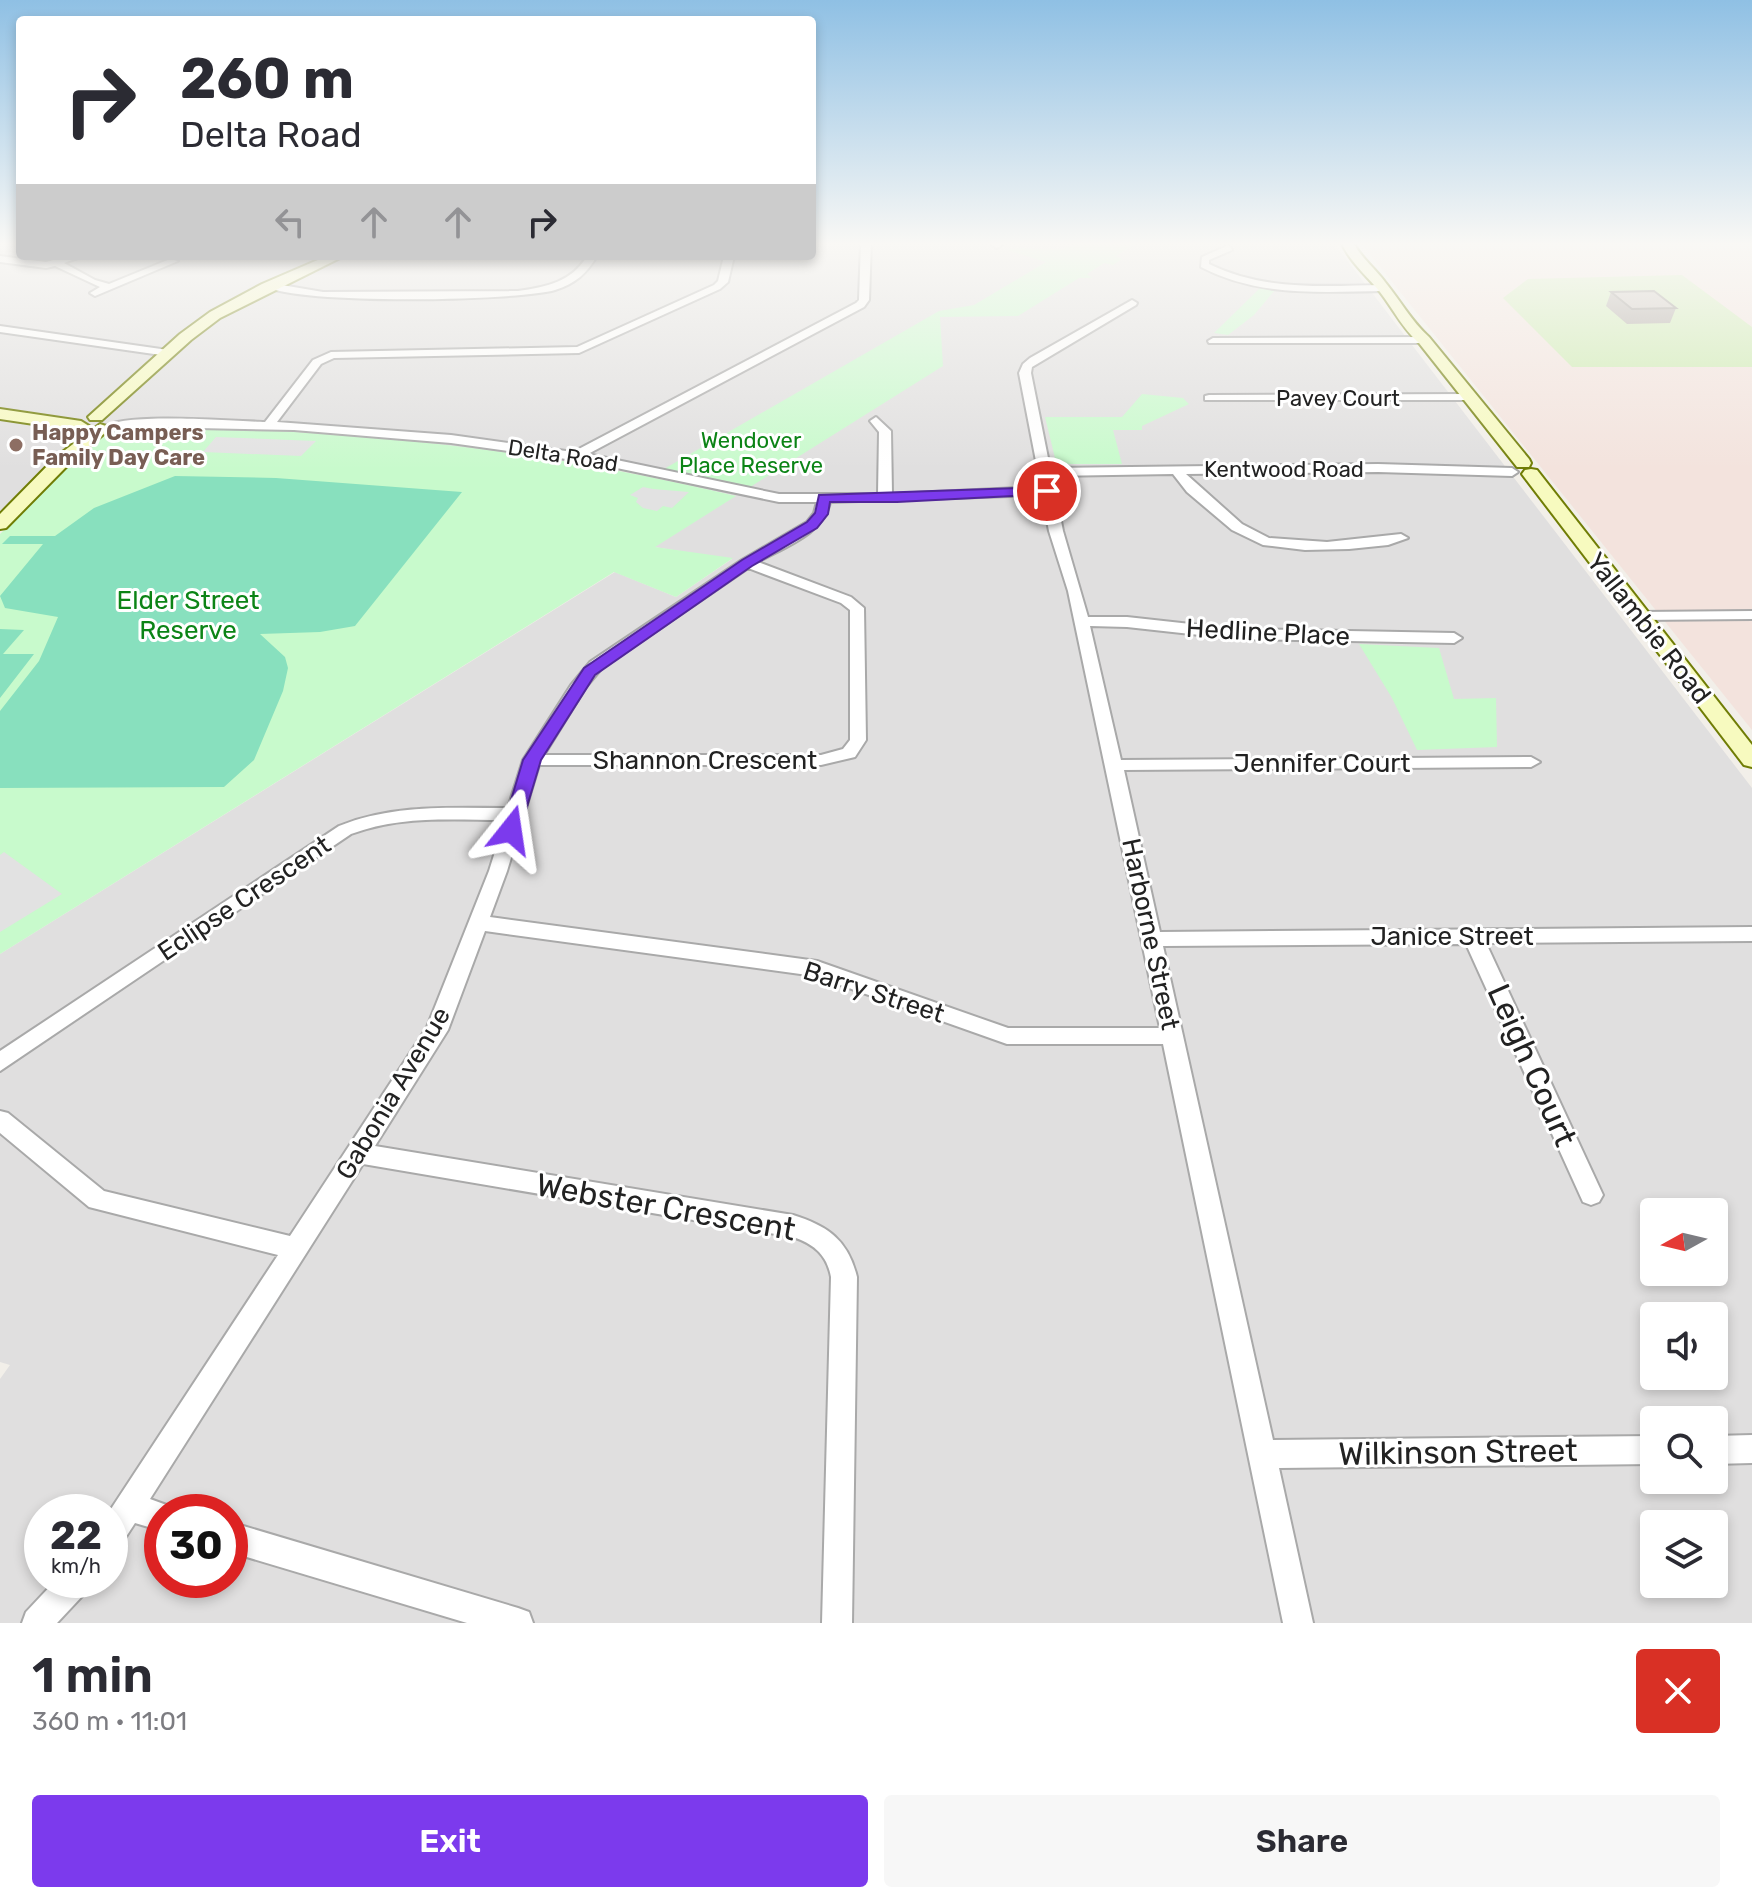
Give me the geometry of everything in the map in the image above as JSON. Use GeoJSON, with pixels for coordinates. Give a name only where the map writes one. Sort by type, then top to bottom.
{"type":"FeatureCollection","features":[{"type":"Feature","properties":{"kind":"street"},"geometry":{"type":"LineString","coordinates":[[0,524],[168,353],[214,318]]}},
{"type":"Feature","properties":{"kind":"street"},"geometry":{"type":"LineString","coordinates":[[268,426],[317,362],[327,356],[349,353],[555,352],[586,348],[651,318]]}},
{"type":"Feature","properties":{"kind":"street"},"geometry":{"type":"LineString","coordinates":[[582,457],[610,438],[836,318]]}},
{"type":"Feature","properties":{"kind":"street","name":"Harborne Street"},"geometry":{"type":"LineString","coordinates":[[1107,318],[1034,360],[1025,369],[1046,482],[1082,621],[1114,765],[1298,1623]]}},
{"type":"Feature","properties":{"kind":"street","name":"Yallambie Road"},"geometry":{"type":"LineString","coordinates":[[1404,318],[1503,441],[1517,469],[1546,496],[1752,760]]}},
{"type":"Feature","properties":{"kind":"street"},"geometry":{"type":"LineString","coordinates":[[0,329],[168,353]]}},
{"type":"Feature","properties":{"kind":"street"},"geometry":{"type":"LineString","coordinates":[[1213,341],[1424,340]]}},
{"type":"Feature","properties":{"kind":"street","name":"Pavey Court"},"geometry":{"type":"LineString","coordinates":[[1209,398],[1468,397]]}},
{"type":"Feature","properties":{"kind":"street","name":"Delta Road"},"geometry":{"type":"LineString","coordinates":[[0,414],[52,421],[268,426],[438,437],[582,457],[751,494],[885,498],[974,494],[1046,482]]}},
{"type":"Feature","properties":{"kind":"street"},"geometry":{"type":"LineString","coordinates":[[876,421],[885,431],[885,498]]}},
{"type":"Feature","properties":{"kind":"street"},"geometry":{"type":"LineString","coordinates":[[1177,469],[1188,485],[1244,532],[1263,541],[1365,544],[1401,538]]}},
{"type":"Feature","properties":{"kind":"street","name":"Kentwood Road"},"geometry":{"type":"LineString","coordinates":[[1046,482],[1096,470],[1517,469]]}},
{"type":"Feature","properties":{"kind":"street","name":"Gabonia Avenue"},"geometry":{"type":"LineString","coordinates":[[128,1511],[437,1030],[480,923],[532,760],[579,685],[596,665],[747,563],[818,520],[824,498]]}},
{"type":"Feature","properties":{"kind":"street","name":"Shannon Crescent"},"geometry":{"type":"LineString","coordinates":[[532,760],[821,760],[849,753],[858,740],[857,608],[846,600],[747,563]]}},
{"type":"Feature","properties":{"kind":"street"},"geometry":{"type":"LineString","coordinates":[[1639,616],[1752,615]]}},
{"type":"Feature","properties":{"kind":"street","name":"Hedline Place"},"geometry":{"type":"LineString","coordinates":[[1082,621],[1127,622],[1236,634],[1454,638]]}},
{"type":"Feature","properties":{"kind":"street","name":"Jennifer Court"},"geometry":{"type":"LineString","coordinates":[[1114,765],[1531,762]]}},
{"type":"Feature","properties":{"kind":"street","name":"Eclipse Crescent"},"geometry":{"type":"LineString","coordinates":[[0,1062],[345,830],[366,821],[392,817],[515,814]]}},
{"type":"Feature","properties":{"kind":"street","name":"Barry Street"},"geometry":{"type":"LineString","coordinates":[[480,923],[817,969],[1007,1036],[1173,1036]]}},
{"type":"Feature","properties":{"kind":"street","name":"Janice Street"},"geometry":{"type":"LineString","coordinates":[[1152,939],[1752,934]]}},
{"type":"Feature","properties":{"kind":"street","name":"Leigh Court"},"geometry":{"type":"LineString","coordinates":[[1473,936],[1591,1195]]}},
{"type":"Feature","properties":{"kind":"street"},"geometry":{"type":"LineString","coordinates":[[0,1120],[97,1200],[298,1249]]}},
{"type":"Feature","properties":{"kind":"street","name":"Webster Crescent"},"geometry":{"type":"LineString","coordinates":[[358,1153],[793,1226],[828,1241],[842,1261],[844,1277],[837,1623]]}},
{"type":"Feature","properties":{"kind":"street"},"geometry":{"type":"LineString","coordinates":[[1728,1450],[1752,1449]]}},
{"type":"Feature","properties":{"kind":"street","name":"Wilkinson Street"},"geometry":{"type":"LineString","coordinates":[[1262,1454],[1640,1450]]}},
{"type":"Feature","properties":{"kind":"street"},"geometry":{"type":"LineString","coordinates":[[131,1507],[144,1511]]}},
{"type":"Feature","properties":{"kind":"street"},"geometry":{"type":"LineString","coordinates":[[248,1542],[518,1623]]}},
{"type":"Feature","properties":{"kind":"street"},"geometry":{"type":"LineString","coordinates":[[37,1623],[60,1598]]}},
{"type":"Feature","properties":{"kind":"shaded area"},"geometry":{"type":"Polygon","coordinates":[[[0,318],[1391,318],[1752,788],[1752,1623],[0,1623],[0,1379],[10,1365],[0,1362],[0,954],[615,572],[676,597],[732,559],[654,547],[735,496],[620,469],[120,428],[78,432],[76,438],[0,514],[0,318]]]}},
{"type":"Feature","properties":{"kind":"shaded area"},"geometry":{"type":"Polygon","coordinates":[[[1421,318],[1752,318],[1752,730],[1421,318]]]}},
{"type":"Feature","properties":{"kind":"shaded area"},"geometry":{"type":"Polygon","coordinates":[[[216,437],[316,441],[301,456],[203,452],[216,437]]]}},
{"type":"Feature","properties":{"kind":"shaded area"},"geometry":{"type":"Polygon","coordinates":[[[643,487],[689,492],[672,508],[663,506],[657,511],[643,508],[636,502],[638,498],[630,495],[643,487]]]}},
{"type":"Feature","properties":{"kind":"shaded area"},"geometry":{"type":"Polygon","coordinates":[[[4,852],[62,894],[0,932],[0,855],[4,852]]]}},
{"type":"Feature","properties":{"kind":"green space","name":"Wendover Place Reserve"},"geometry":{"type":"Polygon","coordinates":[[[927,318],[940,318],[943,366],[747,489],[664,469],[927,318]]]}},
{"type":"Feature","properties":{"kind":"green space"},"geometry":{"type":"Polygon","coordinates":[[[1230,318],[1250,318],[1228,335],[1214,333],[1230,318]]]}},
{"type":"Feature","properties":{"kind":"green space"},"geometry":{"type":"Polygon","coordinates":[[[1523,318],[1740,318],[1752,327],[1752,367],[1572,367],[1523,318]]]}},
{"type":"Feature","properties":{"kind":"green space"},"geometry":{"type":"Polygon","coordinates":[[[1142,394],[1183,398],[1189,404],[1142,426],[1142,430],[1113,430],[1122,464],[1068,464],[1055,458],[1045,417],[1122,417],[1142,394]]]}},
{"type":"Feature","properties":{"kind":"green space","name":"Elder Street Reserve"},"geometry":{"type":"Polygon","coordinates":[[[180,427],[322,434],[460,446],[597,467],[736,496],[655,547],[733,558],[676,597],[614,572],[0,954],[0,534],[101,434],[126,428],[180,427]]]}},
{"type":"Feature","properties":{"kind":"green space"},"geometry":{"type":"Polygon","coordinates":[[[175,476],[276,478],[462,492],[355,626],[320,632],[260,634],[285,657],[288,668],[283,691],[254,760],[224,787],[0,788],[0,711],[39,661],[58,617],[5,608],[0,596],[43,544],[2,544],[10,536],[55,536],[94,508],[175,476]]]}},
{"type":"Feature","properties":{"kind":"green space"},"geometry":{"type":"Polygon","coordinates":[[[0,629],[24,630],[3,654],[34,654],[0,698],[0,629]]]}},
{"type":"Feature","properties":{"kind":"green space"},"geometry":{"type":"Polygon","coordinates":[[[1359,644],[1439,648],[1454,699],[1496,698],[1497,747],[1417,750],[1392,698],[1359,644]]]}},
{"type":"Feature","properties":{"kind":"place","name":"Happy Campers Family Day Care"},"geometry":{"type":"Point","coordinates":[16,445]}},
{"type":"Feature","properties":{"kind":"route"},"geometry":{"type":"LineString","coordinates":[[511,830],[532,760],[589,671],[747,563],[812,525],[821,514],[824,498],[1047,491]]}}]}
